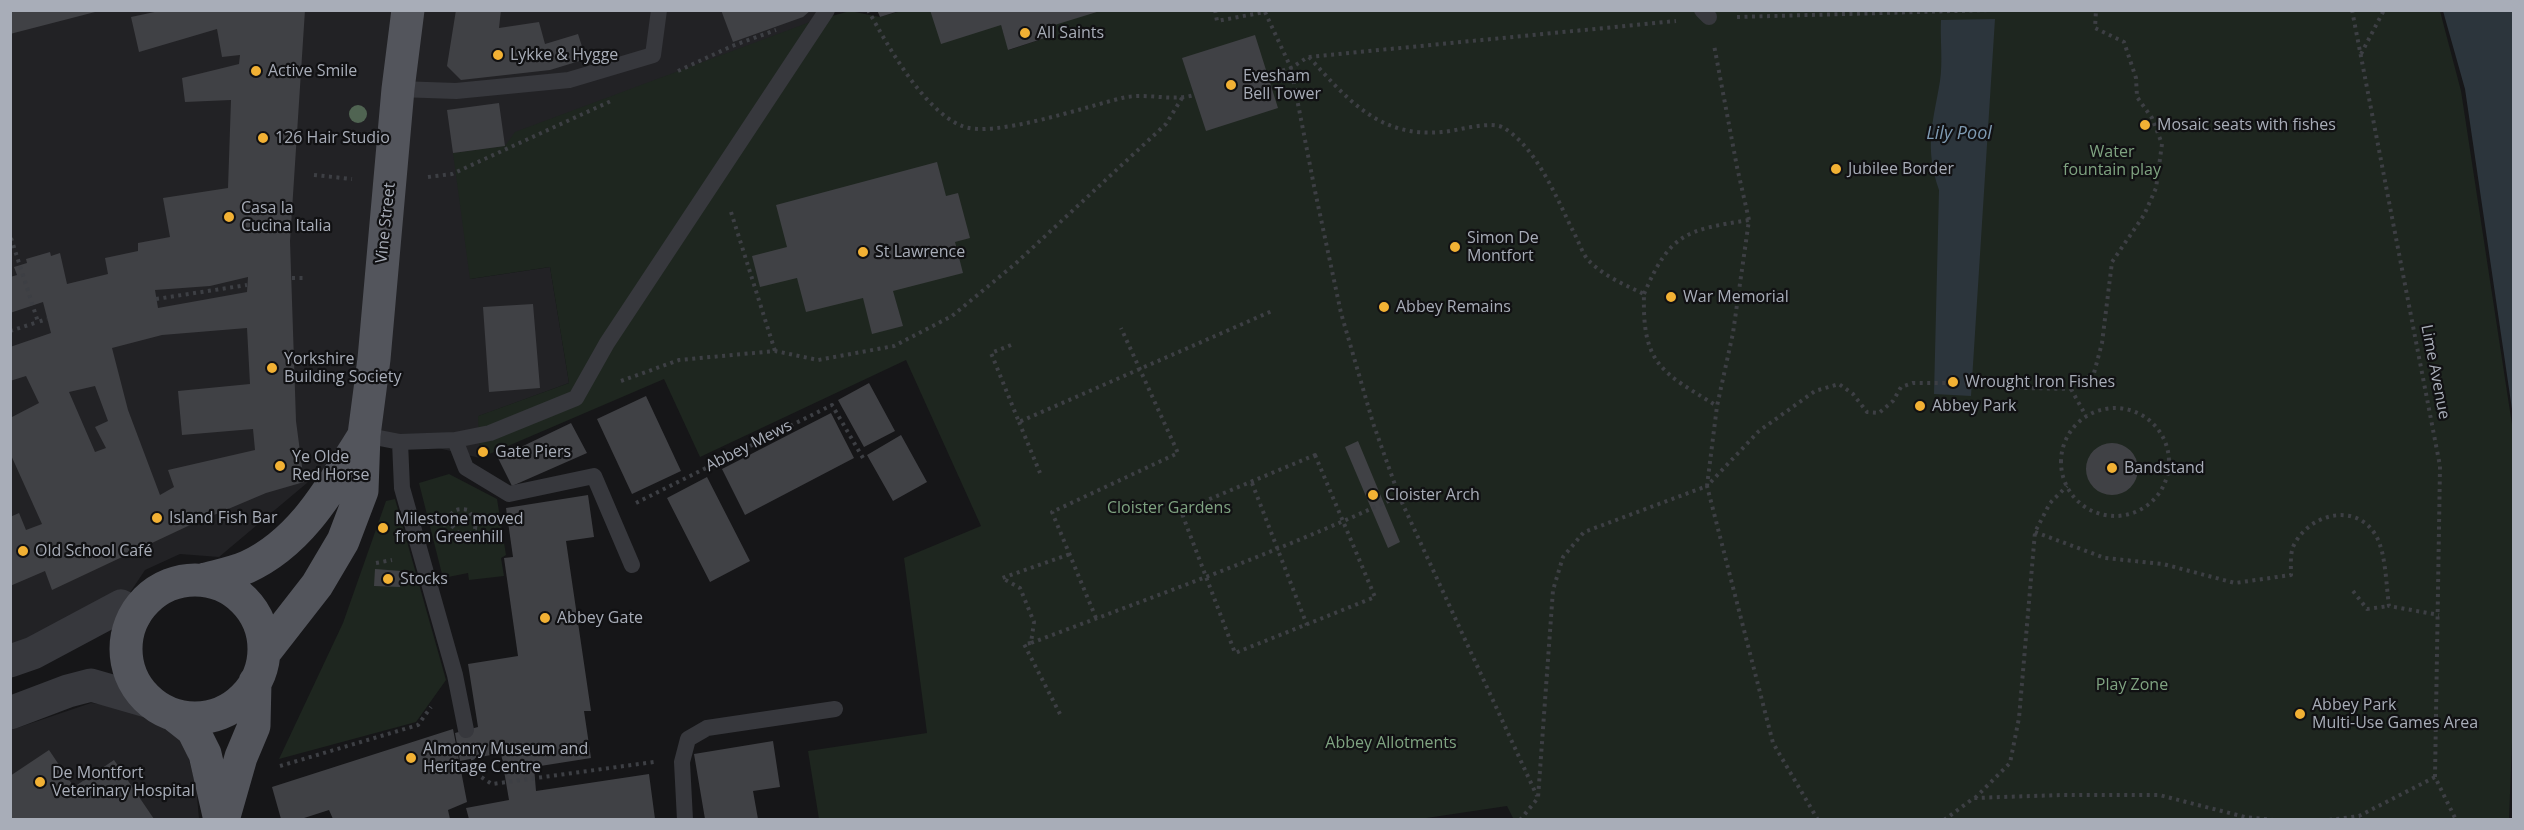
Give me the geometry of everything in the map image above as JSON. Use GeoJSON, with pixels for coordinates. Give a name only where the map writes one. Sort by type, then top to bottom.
{"type":"FeatureCollection","features":[{"type":"Feature","properties":{"kind":"main road","name":"Vine Street"},"geometry":{"type":"LineString","coordinates":[[260,668],[317,585],[343,542],[362,491],[364,435],[374,359],[398,89],[408,10]]}},
{"type":"Feature","properties":{"kind":"main road","name":"Vine Street"},"geometry":{"type":"LineString","coordinates":[[203,580],[246,568],[273,553],[299,530],[330,489],[364,435]]}},
{"type":"Feature","properties":{"kind":"main road"},"geometry":{"type":"LineString","coordinates":[[203,580],[228,586],[249,607],[258,621],[263,637],[254,726],[241,757],[221,819],[205,754],[193,730],[138,688],[129,671],[126,652],[128,633],[135,615],[145,602],[174,583],[203,580]]}},
{"type":"Feature","properties":{"kind":"main road"},"geometry":{"type":"LineString","coordinates":[[162,708],[192,718],[220,712],[244,697],[260,668]]}},
{"type":"Feature","properties":{"kind":"street"},"geometry":{"type":"LineString","coordinates":[[10,661],[33,653],[121,606],[135,615]]}},
{"type":"Feature","properties":{"kind":"street"},"geometry":{"type":"LineString","coordinates":[[10,713],[68,690],[91,685],[162,708]]}},
{"type":"Feature","properties":{"kind":"lane"},"geometry":{"type":"LineString","coordinates":[[398,89],[456,91],[569,80],[653,55],[659,10]]}},
{"type":"Feature","properties":{"kind":"lane"},"geometry":{"type":"LineString","coordinates":[[364,435],[400,442],[455,440],[490,433],[576,398],[607,343],[827,12]]}},
{"type":"Feature","properties":{"kind":"lane"},"geometry":{"type":"LineString","coordinates":[[455,440],[466,468],[509,495],[594,476],[632,565]]}},
{"type":"Feature","properties":{"kind":"lane"},"geometry":{"type":"LineString","coordinates":[[400,442],[402,488],[455,675],[466,730]]}},
{"type":"Feature","properties":{"kind":"lane"},"geometry":{"type":"LineString","coordinates":[[685,819],[682,762],[688,739],[707,728],[835,710]]}},
{"type":"Feature","properties":{"kind":"path"},"geometry":{"type":"LineString","coordinates":[[868,10],[895,58],[926,97],[944,116],[963,127],[998,129],[1134,95],[1182,98],[1194,95]]}},
{"type":"Feature","properties":{"kind":"path"},"geometry":{"type":"LineString","coordinates":[[1215,10],[1217,21],[1265,12],[1291,68],[1341,312],[1373,423],[1399,496],[1538,798]]}},
{"type":"Feature","properties":{"kind":"path"},"geometry":{"type":"LineString","coordinates":[[1268,75],[1291,68],[1308,57],[1706,14],[1989,10]]}},
{"type":"Feature","properties":{"kind":"path"},"geometry":{"type":"LineString","coordinates":[[1520,819],[1538,798],[1553,590],[1563,557],[1584,532],[1707,486],[1759,431],[1815,390],[1839,384],[1852,394],[1867,412],[1879,413],[1893,400],[1901,387],[1920,382],[1984,383],[2026,388],[2070,389],[2094,373],[2102,343],[2112,262],[2144,215],[2156,188],[2162,144],[2152,118],[2137,97],[2136,78],[2124,42],[2096,28],[2096,10]]}},
{"type":"Feature","properties":{"kind":"path","name":"Lime Avenue"},"geometry":{"type":"LineString","coordinates":[[2352,10],[2440,466],[2435,777]]}},
{"type":"Feature","properties":{"kind":"path"},"geometry":{"type":"LineString","coordinates":[[2361,55],[2384,10]]}},
{"type":"Feature","properties":{"kind":"path"},"geometry":{"type":"LineString","coordinates":[[668,75],[732,46],[827,12]]}},
{"type":"Feature","properties":{"kind":"path"},"geometry":{"type":"LineString","coordinates":[[1706,14],[1749,220],[1733,333],[1718,406],[1707,486],[1773,743],[1818,819]]}},
{"type":"Feature","properties":{"kind":"path"},"geometry":{"type":"LineString","coordinates":[[1308,57],[1350,103],[1380,122],[1407,131],[1440,132],[1476,126],[1502,126],[1521,141],[1536,161],[1588,260],[1612,278],[1644,294]]}},
{"type":"Feature","properties":{"kind":"path"},"geometry":{"type":"LineString","coordinates":[[576,398],[679,360],[775,351],[818,360],[894,346],[952,316],[1015,264],[1166,124],[1182,98]]}},
{"type":"Feature","properties":{"kind":"path"},"geometry":{"type":"LineString","coordinates":[[314,175],[390,183],[452,174],[614,100]]}},
{"type":"Feature","properties":{"kind":"path"},"geometry":{"type":"LineString","coordinates":[[718,173],[775,351]]}},
{"type":"Feature","properties":{"kind":"path"},"geometry":{"type":"LineString","coordinates":[[1718,406],[1673,379],[1659,366],[1650,349],[1643,321],[1644,294],[1664,254],[1686,234],[1709,226],[1749,220]]}},
{"type":"Feature","properties":{"kind":"path"},"geometry":{"type":"LineString","coordinates":[[11,238],[38,322]]}},
{"type":"Feature","properties":{"kind":"path"},"geometry":{"type":"LineString","coordinates":[[292,278],[307,278]]}},
{"type":"Feature","properties":{"kind":"path"},"geometry":{"type":"LineString","coordinates":[[156,299],[247,285]]}},
{"type":"Feature","properties":{"kind":"path"},"geometry":{"type":"LineString","coordinates":[[1019,422],[1272,311]]}},
{"type":"Feature","properties":{"kind":"path"},"geometry":{"type":"LineString","coordinates":[[10,331],[47,319]]}},
{"type":"Feature","properties":{"kind":"path"},"geometry":{"type":"LineString","coordinates":[[1096,618],[1052,512],[1178,453],[1121,328]]}},
{"type":"Feature","properties":{"kind":"path"},"geometry":{"type":"LineString","coordinates":[[1011,345],[991,353],[1040,473]]}},
{"type":"Feature","properties":{"kind":"path"},"geometry":{"type":"LineString","coordinates":[[2070,389],[2086,416]]}},
{"type":"Feature","properties":{"kind":"path","name":"Abbey Mews"},"geometry":{"type":"LineString","coordinates":[[612,516],[832,405],[863,458]]}},
{"type":"Feature","properties":{"kind":"path"},"geometry":{"type":"LineString","coordinates":[[2125,408],[2143,416],[2158,429],[2167,447],[2169,466],[2163,486],[2152,502],[2135,512],[2115,516],[2096,513],[2079,502],[2067,486],[2061,467],[2063,447],[2072,430],[2086,416],[2105,409],[2125,408]]}},
{"type":"Feature","properties":{"kind":"path"},"geometry":{"type":"LineString","coordinates":[[1315,455],[1342,523],[1376,597],[1235,653],[1181,511],[1252,483],[1315,455]]}},
{"type":"Feature","properties":{"kind":"path"},"geometry":{"type":"LineString","coordinates":[[1252,483],[1307,625]]}},
{"type":"Feature","properties":{"kind":"path"},"geometry":{"type":"LineString","coordinates":[[1944,819],[1974,798],[2010,763],[2019,718],[2035,532],[2050,503],[2067,486]]}},
{"type":"Feature","properties":{"kind":"path"},"geometry":{"type":"LineString","coordinates":[[1060,714],[1024,644],[1206,578],[1342,523],[1399,496]]}},
{"type":"Feature","properties":{"kind":"path"},"geometry":{"type":"LineString","coordinates":[[460,508],[468,510],[476,522],[475,529],[469,535],[462,536],[450,524],[449,517],[460,508]]}},
{"type":"Feature","properties":{"kind":"path"},"geometry":{"type":"LineString","coordinates":[[2035,532],[2105,558],[2163,564],[2235,584],[2290,575],[2293,548],[2302,535],[2319,519],[2347,513],[2365,522],[2376,534],[2384,564],[2389,606]]}},
{"type":"Feature","properties":{"kind":"path"},"geometry":{"type":"LineString","coordinates":[[413,533],[450,524]]}},
{"type":"Feature","properties":{"kind":"path"},"geometry":{"type":"LineString","coordinates":[[1031,643],[1034,621],[1020,588],[1002,578],[1070,554]]}},
{"type":"Feature","properties":{"kind":"path"},"geometry":{"type":"LineString","coordinates":[[2352,591],[2367,609],[2389,606],[2439,615]]}},
{"type":"Feature","properties":{"kind":"path"},"geometry":{"type":"LineString","coordinates":[[276,767],[418,725],[455,675]]}},
{"type":"Feature","properties":{"kind":"path"},"geometry":{"type":"LineString","coordinates":[[466,730],[474,765],[481,777],[492,784],[642,762],[682,762]]}},
{"type":"Feature","properties":{"kind":"path"},"geometry":{"type":"LineString","coordinates":[[2329,819],[2359,816],[2435,777],[2456,819]]}},
{"type":"Feature","properties":{"kind":"path"},"geometry":{"type":"LineString","coordinates":[[1974,798],[2159,795],[2245,817],[2273,819]]}},
{"type":"Feature","properties":{"kind":"shaded area"},"geometry":{"type":"Polygon","coordinates":[[[10,11],[820,11],[810,22],[470,279],[550,267],[569,383],[479,416],[480,458],[400,439],[364,435],[219,557],[180,554],[145,570],[121,606],[11,660],[10,11]]]}},
{"type":"Feature","properties":{"kind":"shaded area"},"geometry":{"type":"Polygon","coordinates":[[[91,703],[143,710],[184,741],[196,786],[199,819],[11,820],[11,730],[91,703]]]}},
{"type":"Feature","properties":{"kind":"green space","name":"Abbey Park"},"geometry":{"type":"Polygon","coordinates":[[[1096,10],[2440,11],[2461,91],[2513,431],[2514,692],[2509,819],[1514,820],[1507,806],[1413,820],[819,819],[808,751],[927,733],[904,558],[981,526],[906,360],[700,457],[664,379],[480,458],[478,416],[569,383],[550,267],[470,279],[453,153],[505,146],[515,132],[810,22],[850,11],[880,17],[901,11],[930,11],[1001,25],[1009,50],[1048,37],[1045,28],[1096,10]]]}},
{"type":"Feature","properties":{"kind":"green space"},"geometry":{"type":"Polygon","coordinates":[[[449,474],[497,499],[506,555],[501,558],[504,576],[469,580],[468,573],[443,578],[419,483],[449,474]]]}},
{"type":"Feature","properties":{"kind":"green space"},"geometry":{"type":"Polygon","coordinates":[[[395,499],[446,680],[416,722],[279,759],[343,623],[386,501],[395,499]]]}},
{"type":"Feature","properties":{"kind":"water"},"geometry":{"type":"Polygon","coordinates":[[[2443,11],[2513,11],[2513,416],[2465,89],[2443,11]]]}},
{"type":"Feature","properties":{"kind":"water","name":"Lily Pool"},"geometry":{"type":"Polygon","coordinates":[[[1995,19],[1971,396],[1934,394],[1939,190],[1934,174],[1931,135],[1941,73],[1941,20],[1995,19]]]}},
{"type":"Feature","properties":{"kind":"building"},"geometry":{"type":"Polygon","coordinates":[[[10,10],[99,10],[99,11],[10,34],[10,10]]]}},
{"type":"Feature","properties":{"kind":"building"},"geometry":{"type":"Polygon","coordinates":[[[164,10],[305,10],[290,241],[296,421],[304,482],[266,493],[188,526],[52,590],[45,571],[10,586],[10,517],[19,513],[26,530],[42,524],[10,453],[10,418],[39,403],[26,376],[10,381],[10,347],[51,333],[43,302],[10,313],[10,277],[17,275],[14,267],[27,263],[26,259],[50,252],[51,256],[60,253],[67,284],[108,274],[105,258],[138,251],[138,243],[170,237],[163,198],[228,188],[231,100],[185,102],[182,78],[239,64],[240,55],[222,57],[217,29],[139,52],[131,17],[164,10]],[[248,277],[210,286],[155,290],[158,308],[247,292],[248,277]],[[247,328],[162,335],[112,348],[128,410],[160,495],[174,487],[168,470],[255,450],[253,429],[182,435],[178,391],[250,384],[247,328]],[[95,386],[69,392],[95,452],[106,448],[95,427],[108,421],[95,386]]]}},
{"type":"Feature","properties":{"kind":"building","name":"Lykke & Hygge"},"geometry":{"type":"Polygon","coordinates":[[[456,10],[501,10],[499,28],[539,22],[545,44],[578,34],[586,59],[550,70],[461,80],[447,66],[456,10]]]}},
{"type":"Feature","properties":{"kind":"building"},"geometry":{"type":"Polygon","coordinates":[[[721,10],[811,10],[803,17],[733,42],[721,10]]]}},
{"type":"Feature","properties":{"kind":"building"},"geometry":{"type":"Polygon","coordinates":[[[877,10],[899,10],[899,11],[880,17],[877,10]]]}},
{"type":"Feature","properties":{"kind":"building","name":"All Saints"},"geometry":{"type":"Polygon","coordinates":[[[930,10],[1100,11],[1045,28],[1048,37],[1008,50],[1001,25],[941,44],[930,10]]]}},
{"type":"Feature","properties":{"kind":"building","name":"Evesham Bell Tower"},"geometry":{"type":"Polygon","coordinates":[[[1255,35],[1278,108],[1206,131],[1182,58],[1255,35]]]}},
{"type":"Feature","properties":{"kind":"building"},"geometry":{"type":"Polygon","coordinates":[[[499,103],[505,146],[453,153],[447,110],[499,103]]]}},
{"type":"Feature","properties":{"kind":"building","name":"St Lawrence"},"geometry":{"type":"Polygon","coordinates":[[[937,162],[946,196],[958,193],[970,238],[955,242],[963,273],[893,291],[903,326],[872,334],[863,298],[806,312],[797,278],[760,287],[752,256],[787,247],[776,205],[937,162]]]}},
{"type":"Feature","properties":{"kind":"building"},"geometry":{"type":"Polygon","coordinates":[[[533,304],[540,388],[489,392],[483,307],[533,304]]]}},
{"type":"Feature","properties":{"kind":"building"},"geometry":{"type":"Polygon","coordinates":[[[869,383],[895,431],[864,447],[838,400],[869,383]]]}},
{"type":"Feature","properties":{"kind":"building"},"geometry":{"type":"Polygon","coordinates":[[[646,396],[681,471],[632,494],[597,419],[646,396]]]}},
{"type":"Feature","properties":{"kind":"building"},"geometry":{"type":"Polygon","coordinates":[[[831,413],[854,458],[745,515],[722,469],[831,413]]]}},
{"type":"Feature","properties":{"kind":"building"},"geometry":{"type":"Polygon","coordinates":[[[571,423],[587,453],[512,486],[498,458],[571,423]]]}},
{"type":"Feature","properties":{"kind":"building"},"geometry":{"type":"Polygon","coordinates":[[[901,435],[927,482],[893,501],[867,455],[901,435]]]}},
{"type":"Feature","properties":{"kind":"building","name":"Cloister Arch"},"geometry":{"type":"Polygon","coordinates":[[[1358,441],[1400,542],[1388,548],[1345,447],[1358,441]]]}},
{"type":"Feature","properties":{"kind":"building","name":"Bandstand"},"geometry":{"type":"Polygon","coordinates":[[[2107,443],[2117,443],[2131,450],[2138,469],[2131,488],[2117,495],[2107,495],[2097,491],[2090,484],[2086,474],[2086,464],[2090,454],[2097,447],[2107,443]]]}},
{"type":"Feature","properties":{"kind":"building"},"geometry":{"type":"Polygon","coordinates":[[[707,477],[750,561],[710,582],[667,498],[707,477]]]}},
{"type":"Feature","properties":{"kind":"building","name":"Abbey Gate"},"geometry":{"type":"Polygon","coordinates":[[[588,495],[594,537],[566,541],[591,711],[584,711],[591,758],[534,767],[536,791],[649,774],[655,819],[469,819],[466,808],[509,800],[501,753],[460,761],[455,733],[478,727],[468,664],[518,656],[504,558],[513,557],[506,508],[588,495]]]}},
{"type":"Feature","properties":{"kind":"building","name":"Stocks"},"geometry":{"type":"Polygon","coordinates":[[[375,569],[401,571],[400,587],[374,586],[375,569]]]}},
{"type":"Feature","properties":{"kind":"building","name":"Almonry Museum and Heritage Centre"},"geometry":{"type":"Polygon","coordinates":[[[453,729],[467,802],[448,810],[450,819],[333,819],[329,810],[301,819],[281,819],[272,787],[453,729]]]}},
{"type":"Feature","properties":{"kind":"building"},"geometry":{"type":"Polygon","coordinates":[[[773,741],[780,787],[753,791],[758,819],[705,819],[694,754],[773,741]]]}},
{"type":"Feature","properties":{"kind":"building","name":"De Montfort Veterinary Hospital"},"geometry":{"type":"Polygon","coordinates":[[[49,750],[74,787],[114,760],[154,819],[10,819],[10,776],[49,750]]]}},
{"type":"Feature","properties":{"kind":"place","name":"All Saints"},"geometry":{"type":"Point","coordinates":[1025,33]}},
{"type":"Feature","properties":{"kind":"place","name":"Lykke & Hygge"},"geometry":{"type":"Point","coordinates":[498,55]}},
{"type":"Feature","properties":{"kind":"place","name":"Active Smile"},"geometry":{"type":"Point","coordinates":[256,71]}},
{"type":"Feature","properties":{"kind":"place","name":"Evesham Bell Tower"},"geometry":{"type":"Point","coordinates":[1231,85]}},
{"type":"Feature","properties":{"kind":"place","name":"Mosaic seats with fishes"},"geometry":{"type":"Point","coordinates":[2145,125]}},
{"type":"Feature","properties":{"kind":"place","name":"126 Hair Studio"},"geometry":{"type":"Point","coordinates":[263,138]}},
{"type":"Feature","properties":{"kind":"place","name":"Jubilee Border"},"geometry":{"type":"Point","coordinates":[1836,169]}},
{"type":"Feature","properties":{"kind":"place","name":"Casa la Cucina Italia"},"geometry":{"type":"Point","coordinates":[229,217]}},
{"type":"Feature","properties":{"kind":"place","name":"Simon De Montfort"},"geometry":{"type":"Point","coordinates":[1455,247]}},
{"type":"Feature","properties":{"kind":"place","name":"St Lawrence"},"geometry":{"type":"Point","coordinates":[863,252]}},
{"type":"Feature","properties":{"kind":"place","name":"War Memorial"},"geometry":{"type":"Point","coordinates":[1671,297]}},
{"type":"Feature","properties":{"kind":"place","name":"Abbey Remains"},"geometry":{"type":"Point","coordinates":[1384,307]}},
{"type":"Feature","properties":{"kind":"place","name":"Yorkshire Building Society"},"geometry":{"type":"Point","coordinates":[272,368]}},
{"type":"Feature","properties":{"kind":"place","name":"Wrought Iron Fishes"},"geometry":{"type":"Point","coordinates":[1953,382]}},
{"type":"Feature","properties":{"kind":"place","name":"Abbey Park"},"geometry":{"type":"Point","coordinates":[1920,406]}},
{"type":"Feature","properties":{"kind":"place","name":"Gate Piers"},"geometry":{"type":"Point","coordinates":[483,452]}},
{"type":"Feature","properties":{"kind":"place","name":"Ye Olde Red Horse"},"geometry":{"type":"Point","coordinates":[280,466]}},
{"type":"Feature","properties":{"kind":"place","name":"Bandstand"},"geometry":{"type":"Point","coordinates":[2112,468]}},
{"type":"Feature","properties":{"kind":"place","name":"Cloister Arch"},"geometry":{"type":"Point","coordinates":[1373,495]}},
{"type":"Feature","properties":{"kind":"place","name":"Island Fish Bar"},"geometry":{"type":"Point","coordinates":[157,518]}},
{"type":"Feature","properties":{"kind":"place","name":"Milestone moved from Greenhill"},"geometry":{"type":"Point","coordinates":[383,528]}},
{"type":"Feature","properties":{"kind":"place","name":"Old School Café"},"geometry":{"type":"Point","coordinates":[23,551]}},
{"type":"Feature","properties":{"kind":"place","name":"Stocks"},"geometry":{"type":"Point","coordinates":[388,579]}},
{"type":"Feature","properties":{"kind":"place","name":"Abbey Gate"},"geometry":{"type":"Point","coordinates":[545,618]}},
{"type":"Feature","properties":{"kind":"place","name":"Abbey Park Multi-Use Games Area"},"geometry":{"type":"Point","coordinates":[2300,714]}},
{"type":"Feature","properties":{"kind":"place","name":"Almonry Museum and Heritage Centre"},"geometry":{"type":"Point","coordinates":[411,758]}},
{"type":"Feature","properties":{"kind":"place","name":"De Montfort Veterinary Hospital"},"geometry":{"type":"Point","coordinates":[40,782]}},
{"type":"Feature","properties":{"kind":"park label","name":"Water fountain play"},"geometry":{"type":"Point","coordinates":[2112,161]}},
{"type":"Feature","properties":{"kind":"park label","name":"Cloister Gardens"},"geometry":{"type":"Point","coordinates":[1169,508]}},
{"type":"Feature","properties":{"kind":"park label","name":"Play Zone"},"geometry":{"type":"Point","coordinates":[2132,685]}},
{"type":"Feature","properties":{"kind":"park label","name":"Abbey Allotments"},"geometry":{"type":"Point","coordinates":[1391,743]}}]}
